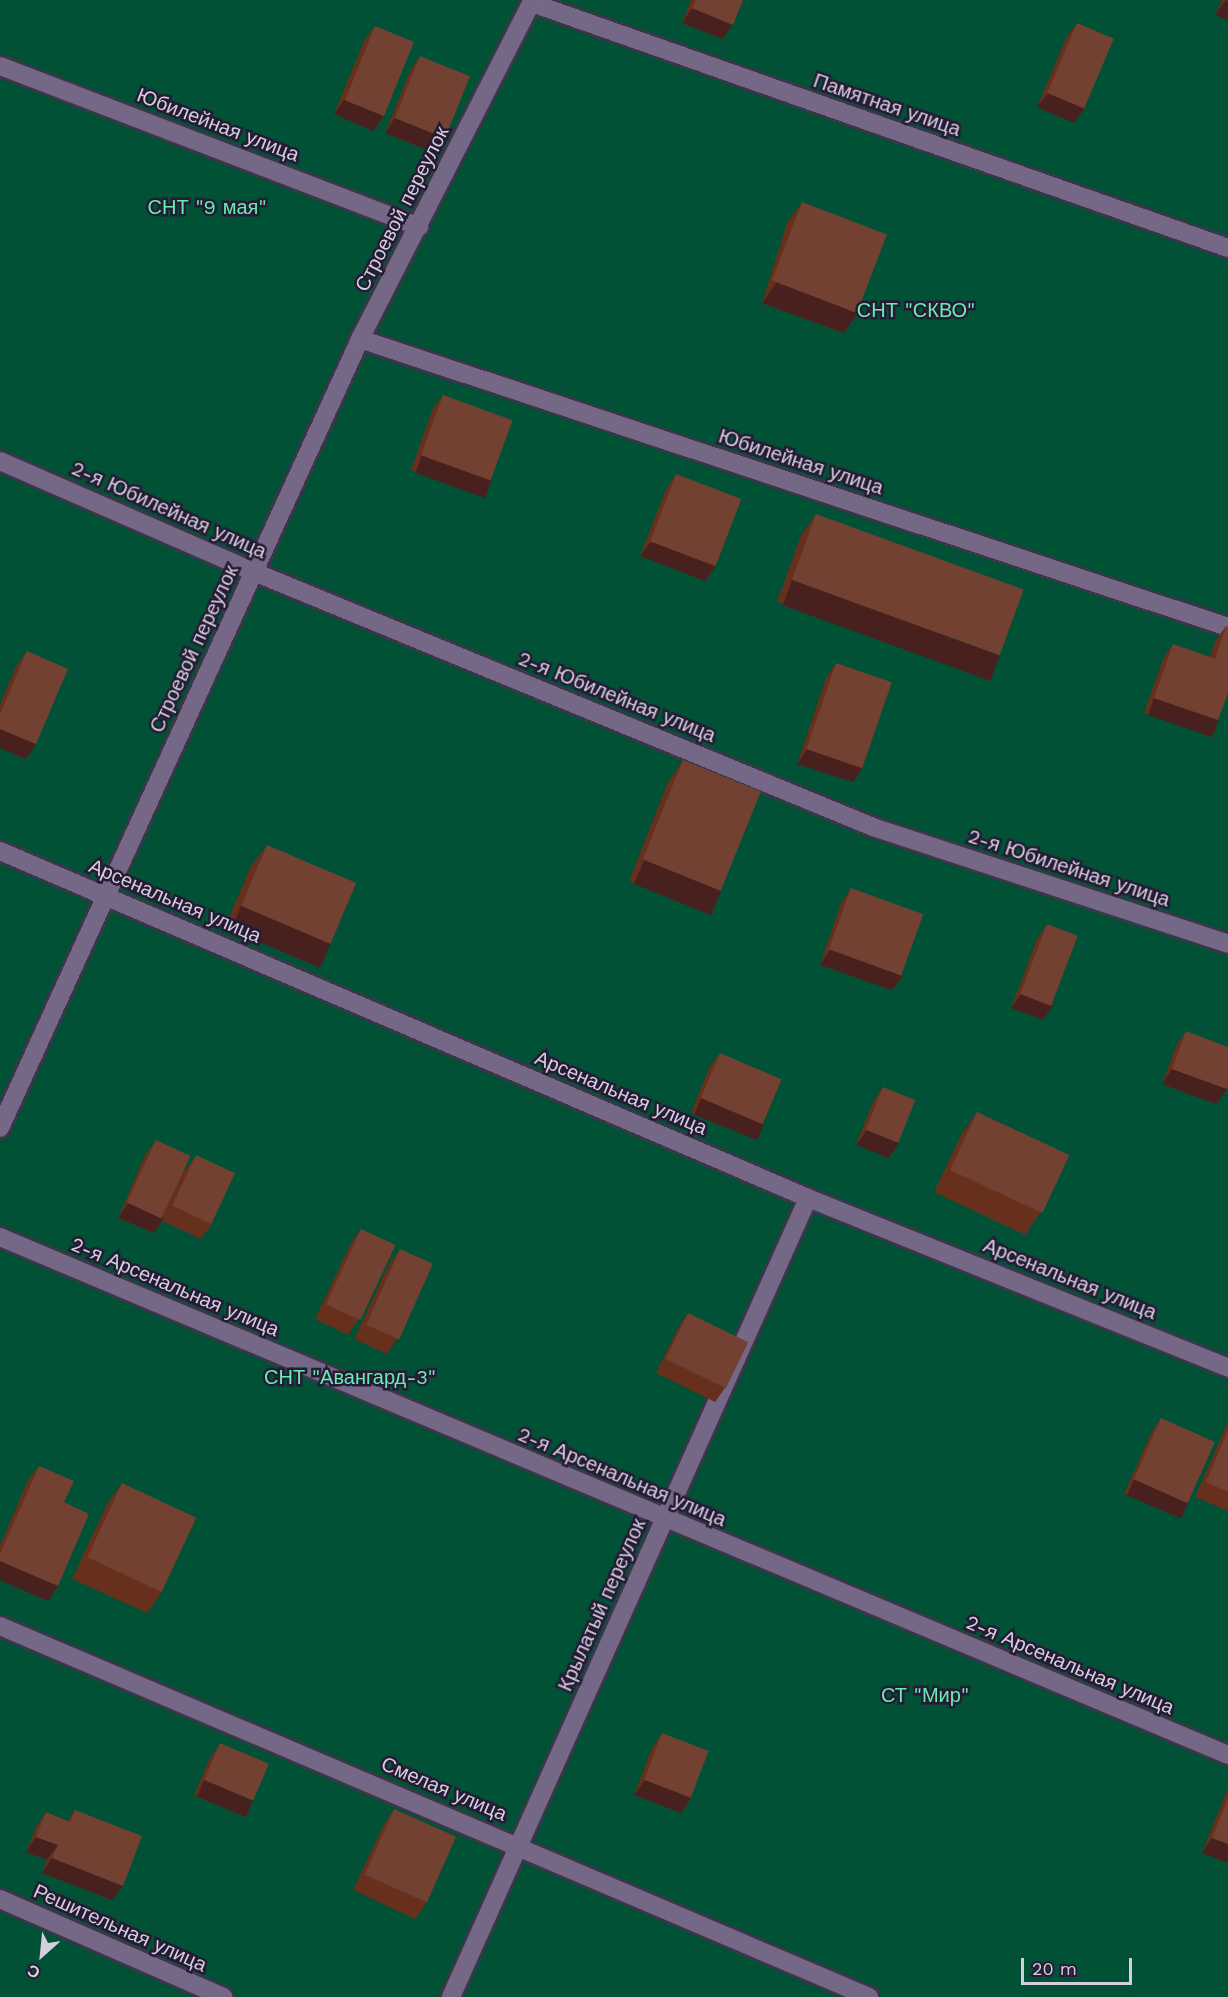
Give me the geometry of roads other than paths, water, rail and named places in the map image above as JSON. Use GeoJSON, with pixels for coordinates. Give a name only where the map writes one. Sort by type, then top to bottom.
{"type":"FeatureCollection","features":[{"type":"Feature","properties":{"kind":"lane","name":"Строевой переулок"},"geometry":{"type":"LineString","coordinates":[[0,1128],[360,339],[532,2]]}},
{"type":"Feature","properties":{"kind":"lane","name":"Памятная улица"},"geometry":{"type":"LineString","coordinates":[[532,2],[1228,248]]}},
{"type":"Feature","properties":{"kind":"lane","name":"Юбилейная улица"},"geometry":{"type":"LineString","coordinates":[[0,66],[419,227]]}},
{"type":"Feature","properties":{"kind":"lane","name":"Юбилейная улица"},"geometry":{"type":"LineString","coordinates":[[360,339],[1228,627]]}},
{"type":"Feature","properties":{"kind":"lane","name":"2-я Юбилейная улица"},"geometry":{"type":"LineString","coordinates":[[0,461],[254,572],[873,827],[1228,944]]}},
{"type":"Feature","properties":{"kind":"lane","name":"Арсенальная улица"},"geometry":{"type":"LineString","coordinates":[[0,851],[808,1198],[1228,1368]]}},
{"type":"Feature","properties":{"kind":"lane","name":"Крылатый переулок"},"geometry":{"type":"LineString","coordinates":[[452,1997],[808,1198]]}},
{"type":"Feature","properties":{"kind":"lane","name":"2-я Арсенальная улица"},"geometry":{"type":"LineString","coordinates":[[0,1237],[665,1520],[1228,1755]]}},
{"type":"Feature","properties":{"kind":"lane","name":"Смелая улица"},"geometry":{"type":"LineString","coordinates":[[0,1626],[520,1845],[869,1997]]}},
{"type":"Feature","properties":{"kind":"lane","name":"Решительная улица"},"geometry":{"type":"LineString","coordinates":[[0,1899],[223,1997]]}},
{"type":"Feature","properties":{"kind":"park label","name":"СНТ \"9 мая\""},"geometry":{"type":"Point","coordinates":[207,207]}},
{"type":"Feature","properties":{"kind":"park label","name":"СНТ \"СКВО\""},"geometry":{"type":"Point","coordinates":[916,310]}},
{"type":"Feature","properties":{"kind":"park label","name":"СНТ \"Авангард-3\""},"geometry":{"type":"Point","coordinates":[350,1377]}},
{"type":"Feature","properties":{"kind":"park label","name":"СТ \"Мир\""},"geometry":{"type":"Point","coordinates":[925,1695]}}]}
